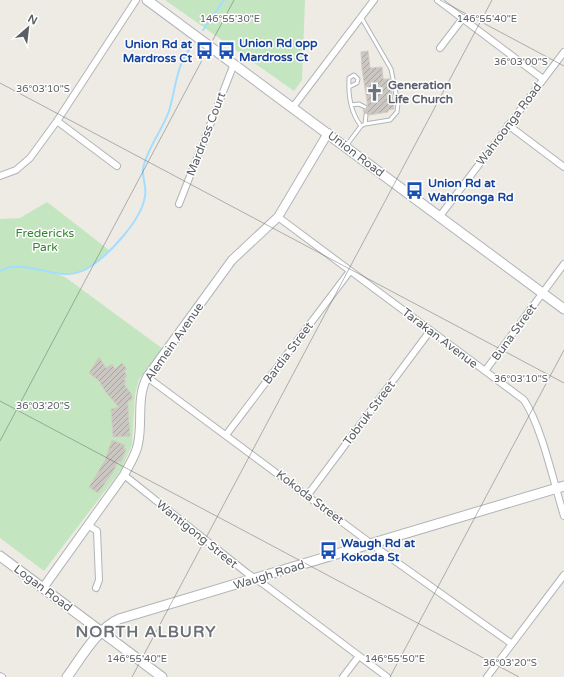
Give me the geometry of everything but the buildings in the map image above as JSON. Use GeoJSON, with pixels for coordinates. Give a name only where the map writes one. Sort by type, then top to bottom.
{"type":"FeatureCollection","features":[{"type":"Feature","properties":{"kind":"main road","name":"Union Road"},"geometry":{"type":"LineString","coordinates":[[147,0],[564,309]]}},
{"type":"Feature","properties":{"kind":"main road","name":"Waugh Road"},"geometry":{"type":"LineString","coordinates":[[67,677],[102,632],[110,624],[119,619],[560,487]]}},
{"type":"Feature","properties":{"kind":"main road","name":"Logan Road"},"geometry":{"type":"LineString","coordinates":[[0,556],[162,677]]}},
{"type":"Feature","properties":{"kind":"street"},"geometry":{"type":"LineString","coordinates":[[0,176],[16,170],[30,158],[57,121],[136,0]]}},
{"type":"Feature","properties":{"kind":"street"},"geometry":{"type":"LineString","coordinates":[[293,107],[374,0]]}},
{"type":"Feature","properties":{"kind":"street"},"geometry":{"type":"LineString","coordinates":[[438,0],[543,79]]}},
{"type":"Feature","properties":{"kind":"street"},"geometry":{"type":"LineString","coordinates":[[440,48],[463,18]]}},
{"type":"Feature","properties":{"kind":"street","name":"Wahroonga Road"},"geometry":{"type":"LineString","coordinates":[[440,216],[564,52]]}},
{"type":"Feature","properties":{"kind":"street","name":"Mardross Court"},"geometry":{"type":"LineString","coordinates":[[179,204],[234,64]]}},
{"type":"Feature","properties":{"kind":"street"},"geometry":{"type":"LineString","coordinates":[[57,121],[118,166]]}},
{"type":"Feature","properties":{"kind":"street"},"geometry":{"type":"LineString","coordinates":[[508,125],[564,167]]}},
{"type":"Feature","properties":{"kind":"street","name":"Alemein Avenue"},"geometry":{"type":"LineString","coordinates":[[43,588],[124,475],[138,444],[140,396],[147,377],[232,260],[278,217],[328,133]]}},
{"type":"Feature","properties":{"kind":"street","name":"Tarakan Avenue"},"geometry":{"type":"LineString","coordinates":[[278,217],[430,331],[515,392],[529,409],[560,487],[564,516]]}},
{"type":"Feature","properties":{"kind":"street","name":"Buna Street"},"geometry":{"type":"LineString","coordinates":[[485,371],[564,264]]}},
{"type":"Feature","properties":{"kind":"street","name":"Bardia Street"},"geometry":{"type":"LineString","coordinates":[[226,435],[350,271]]}},
{"type":"Feature","properties":{"kind":"street","name":"Tobruk Street"},"geometry":{"type":"LineString","coordinates":[[307,496],[430,331]]}},
{"type":"Feature","properties":{"kind":"street","name":"Kokoda Street"},"geometry":{"type":"LineString","coordinates":[[147,377],[372,544],[512,644]]}},
{"type":"Feature","properties":{"kind":"street","name":"Wantigong Street"},"geometry":{"type":"LineString","coordinates":[[124,475],[256,579],[387,677]]}},
{"type":"Feature","properties":{"kind":"street"},"geometry":{"type":"LineString","coordinates":[[88,525],[96,531],[99,580],[96,588]]}},
{"type":"Feature","properties":{"kind":"street"},"geometry":{"type":"LineString","coordinates":[[488,677],[564,575]]}},
{"type":"Feature","properties":{"kind":"street"},"geometry":{"type":"LineString","coordinates":[[342,677],[359,656]]}},
{"type":"Feature","properties":{"kind":"lane"},"geometry":{"type":"LineString","coordinates":[[346,146],[361,126],[390,120],[397,112],[398,104],[391,69],[361,17]]}},
{"type":"Feature","properties":{"kind":"lane"},"geometry":{"type":"LineString","coordinates":[[349,87],[353,115],[361,126]]}},
{"type":"Feature","properties":{"kind":"lane"},"geometry":{"type":"LineString","coordinates":[[351,105],[359,104],[365,107]]}},
{"type":"Feature","properties":{"kind":"lane"},"geometry":{"type":"LineString","coordinates":[[365,124],[366,115]]}},
{"type":"Feature","properties":{"kind":"green space"},"geometry":{"type":"Polygon","coordinates":[[[165,0],[305,0],[302,80],[294,91],[165,0]]]}},
{"type":"Feature","properties":{"kind":"green space","name":"Fredericks Park"},"geometry":{"type":"Polygon","coordinates":[[[47,202],[109,250],[88,269],[67,275],[54,273],[65,277],[163,349],[139,379],[135,395],[132,445],[121,470],[44,571],[0,538],[0,219],[20,218],[47,202]]]}},
{"type":"Feature","properties":{"kind":"waterway"},"geometry":{"type":"LineString","coordinates":[[203,30],[224,0]]}},
{"type":"Feature","properties":{"kind":"waterway"},"geometry":{"type":"LineString","coordinates":[[0,271],[10,267],[20,267],[55,273],[77,273],[88,268],[105,255],[123,236],[138,216],[143,205],[145,196],[143,169],[147,154],[169,111],[180,68],[192,46]]}},
{"type":"Feature","properties":{"kind":"place","name":"Union Rd opp Mardross Ct"},"geometry":{"type":"Point","coordinates":[226,50]}},
{"type":"Feature","properties":{"kind":"place","name":"Union Rd at Mardross Ct"},"geometry":{"type":"Point","coordinates":[205,51]}},
{"type":"Feature","properties":{"kind":"place","name":"Generation Life Church"},"geometry":{"type":"Point","coordinates":[375,92]}},
{"type":"Feature","properties":{"kind":"place","name":"Union Rd at Wahroonga Rd"},"geometry":{"type":"Point","coordinates":[415,190]}},
{"type":"Feature","properties":{"kind":"place","name":"Waugh Rd at Kokoda St"},"geometry":{"type":"Point","coordinates":[328,550]}},
{"type":"Feature","properties":{"kind":"district","name":"NORTH ALBURY"},"geometry":{"type":"Point","coordinates":[146,632]}}]}
